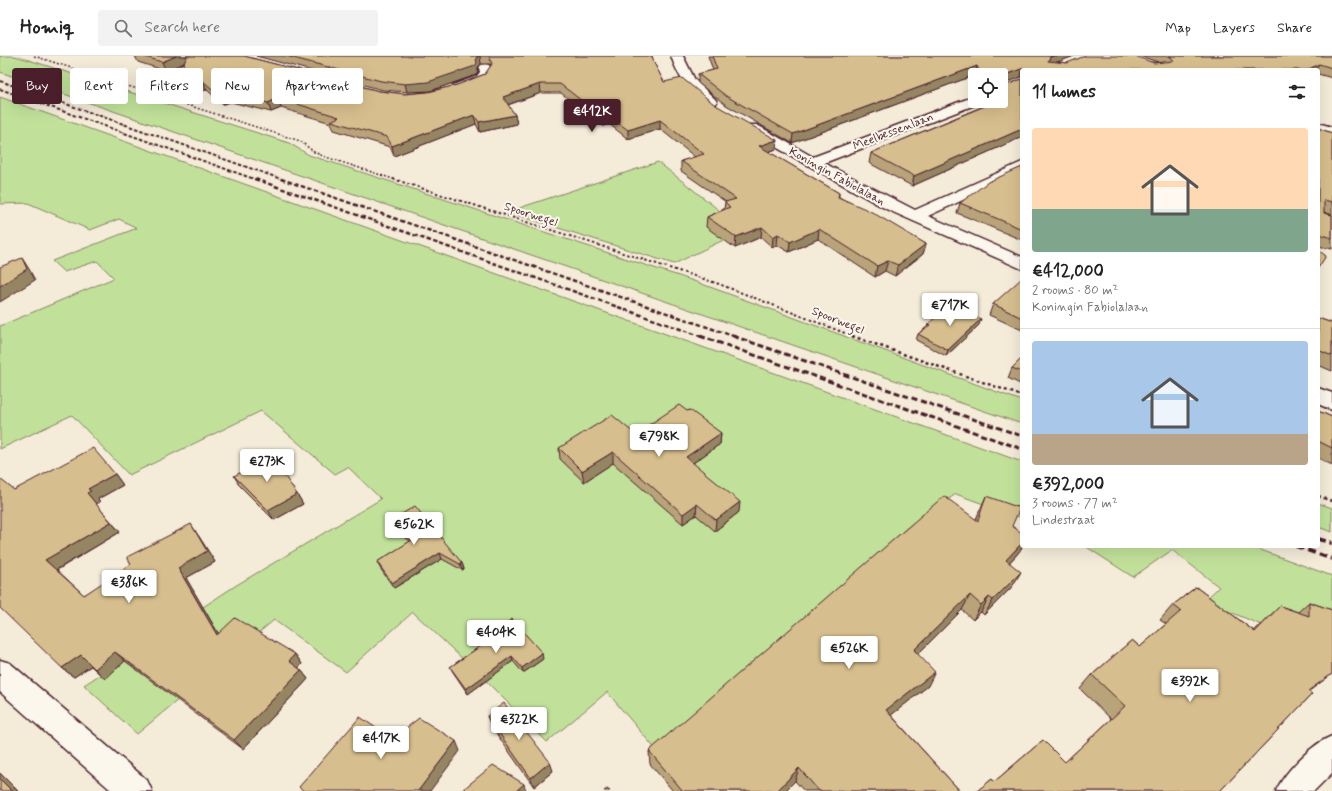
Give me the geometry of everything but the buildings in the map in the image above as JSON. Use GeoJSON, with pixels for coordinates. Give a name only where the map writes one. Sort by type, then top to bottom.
{"type":"FeatureCollection","features":[{"type":"Feature","properties":{"kind":"street"},"geometry":{"type":"LineString","coordinates":[[677,56],[689,84],[720,109]]}},
{"type":"Feature","properties":{"kind":"street"},"geometry":{"type":"LineString","coordinates":[[445,92],[469,85],[481,78],[486,72],[485,68]]}},
{"type":"Feature","properties":{"kind":"street","name":"Meelbessenlaan"},"geometry":{"type":"LineString","coordinates":[[812,163],[968,103]]}},
{"type":"Feature","properties":{"kind":"street","name":"Koningin Fabiolalaan"},"geometry":{"type":"LineString","coordinates":[[739,120],[812,163],[915,216],[1020,263]]}},
{"type":"Feature","properties":{"kind":"street"},"geometry":{"type":"LineString","coordinates":[[1320,128],[1332,132]]}},
{"type":"Feature","properties":{"kind":"street"},"geometry":{"type":"LineString","coordinates":[[915,216],[1020,168]]}},
{"type":"Feature","properties":{"kind":"street"},"geometry":{"type":"LineString","coordinates":[[1320,396],[1332,402]]}},
{"type":"Feature","properties":{"kind":"street"},"geometry":{"type":"LineString","coordinates":[[0,673],[136,791]]}},
{"type":"Feature","properties":{"kind":"street"},"geometry":{"type":"LineString","coordinates":[[1292,791],[1332,751]]}},
{"type":"Feature","properties":{"kind":"path","name":"Spoorwegel"},"geometry":{"type":"LineString","coordinates":[[34,56],[300,141],[314,152],[323,156],[719,284],[874,344],[1020,395]]}},
{"type":"Feature","properties":{"kind":"path"},"geometry":{"type":"LineString","coordinates":[[1320,497],[1332,501]]}},
{"type":"Feature","properties":{"kind":"green space"},"geometry":{"type":"Polygon","coordinates":[[[0,56],[15,56],[54,68],[12,68],[12,76],[0,72],[0,56]]]}},
{"type":"Feature","properties":{"kind":"green space"},"geometry":{"type":"Polygon","coordinates":[[[62,71],[70,73],[70,96],[62,93],[62,71]]]}},
{"type":"Feature","properties":{"kind":"green space"},"geometry":{"type":"Polygon","coordinates":[[[128,92],[136,94],[136,104],[167,104],[289,143],[309,155],[688,279],[1020,400],[1020,423],[93,104],[128,104],[128,92]]]}},
{"type":"Feature","properties":{"kind":"green space"},"geometry":{"type":"Polygon","coordinates":[[[0,97],[12,101],[12,104],[20,104],[1020,461],[1020,517],[956,494],[909,526],[657,751],[607,692],[547,742],[486,681],[413,612],[346,672],[274,620],[137,734],[84,685],[235,586],[381,499],[348,467],[335,474],[261,411],[129,475],[72,415],[0,449],[0,326],[114,278],[97,261],[64,272],[52,261],[137,228],[119,219],[90,230],[28,203],[0,204],[0,97]]]}},
{"type":"Feature","properties":{"kind":"green space"},"geometry":{"type":"Polygon","coordinates":[[[658,162],[744,230],[674,264],[507,212],[658,162]]]}},
{"type":"Feature","properties":{"kind":"green space"},"geometry":{"type":"Polygon","coordinates":[[[1320,504],[1332,508],[1332,532],[1320,528],[1320,504]]]}},
{"type":"Feature","properties":{"kind":"green space"},"geometry":{"type":"Polygon","coordinates":[[[1088,548],[1255,548],[1332,576],[1332,612],[1317,620],[1289,609],[1283,634],[1204,601],[1219,587],[1172,550],[1133,577],[1088,548]]]}},
{"type":"Feature","properties":{"kind":"railway"},"geometry":{"type":"LineString","coordinates":[[0,81],[284,180]]}},
{"type":"Feature","properties":{"kind":"railway"},"geometry":{"type":"LineString","coordinates":[[0,89],[257,180]]}},
{"type":"Feature","properties":{"kind":"railway"},"geometry":{"type":"LineString","coordinates":[[255,179],[703,337]]}},
{"type":"Feature","properties":{"kind":"railway"},"geometry":{"type":"LineString","coordinates":[[281,179],[736,337]]}},
{"type":"Feature","properties":{"kind":"railway"},"geometry":{"type":"LineString","coordinates":[[700,336],[1020,448]]}},
{"type":"Feature","properties":{"kind":"railway"},"geometry":{"type":"LineString","coordinates":[[733,336],[1020,435]]}},
{"type":"Feature","properties":{"kind":"railway"},"geometry":{"type":"LineString","coordinates":[[1320,540],[1332,543]]}},
{"type":"Feature","properties":{"kind":"railway"},"geometry":{"type":"LineString","coordinates":[[1302,548],[1332,559]]}}]}
